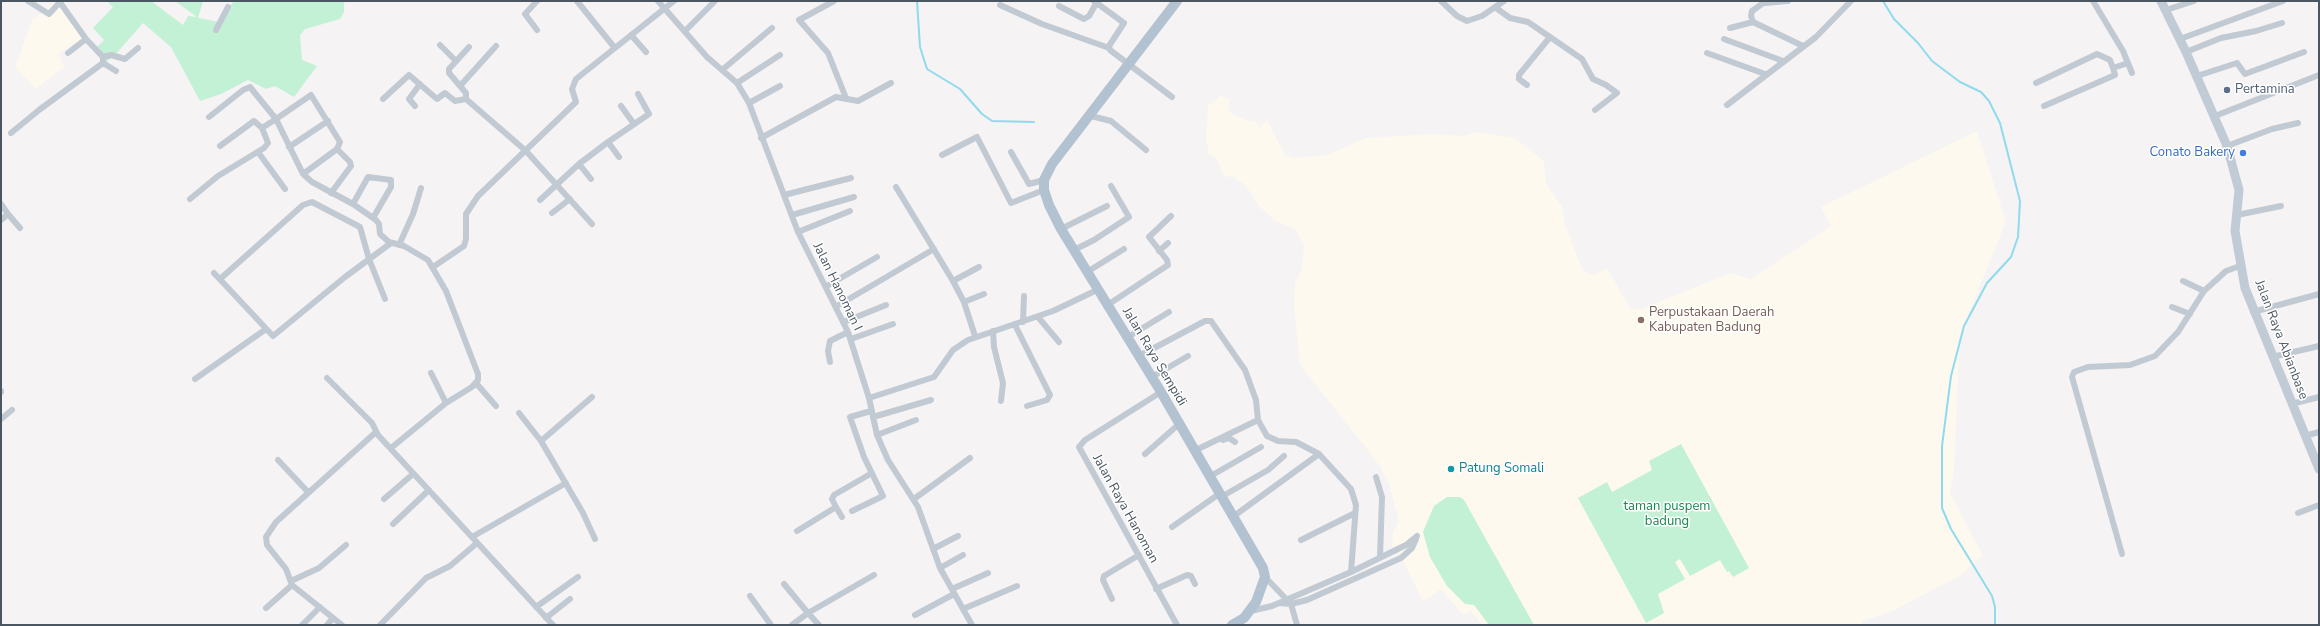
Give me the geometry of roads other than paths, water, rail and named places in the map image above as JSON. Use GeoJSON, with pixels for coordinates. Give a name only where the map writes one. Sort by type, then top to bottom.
{"type":"FeatureCollection","features":[{"type":"Feature","properties":{"kind":"main road"},"geometry":{"type":"LineString","coordinates":[[1044,185],[1052,164],[1091,116],[1177,1]]}},
{"type":"Feature","properties":{"kind":"main road","name":"Jalan Raya Abianbase"},"geometry":{"type":"LineString","coordinates":[[2161,1],[2180,38],[2215,116],[2226,146],[2234,170],[2239,195],[2235,231],[2240,266],[2253,312],[2319,469]]}},
{"type":"Feature","properties":{"kind":"main road","name":"Jalan Raya Sempidi"},"geometry":{"type":"LineString","coordinates":[[1044,185],[1049,206],[1061,229],[1106,306],[1128,337],[1161,392],[1220,496],[1234,516],[1259,560],[1265,577]]}},
{"type":"Feature","properties":{"kind":"main road"},"geometry":{"type":"LineString","coordinates":[[1232,625],[1251,610],[1265,577]]}},
{"type":"Feature","properties":{"kind":"street"},"geometry":{"type":"LineString","coordinates":[[28,1],[49,14],[60,1],[86,39],[103,60],[116,71]]}},
{"type":"Feature","properties":{"kind":"street"},"geometry":{"type":"LineString","coordinates":[[537,1],[525,14],[537,30]]}},
{"type":"Feature","properties":{"kind":"street"},"geometry":{"type":"LineString","coordinates":[[577,1],[614,47]]}},
{"type":"Feature","properties":{"kind":"street","name":"Jalan Hanoman I"},"geometry":{"type":"LineString","coordinates":[[658,1],[722,70],[737,83],[749,103],[761,138],[798,232],[837,306],[851,339],[869,398],[877,435],[888,460],[914,499],[940,568],[972,625]]}},
{"type":"Feature","properties":{"kind":"street"},"geometry":{"type":"LineString","coordinates":[[433,267],[464,246],[466,239],[465,218],[467,210],[487,187],[576,102],[573,92],[574,82],[614,47],[666,9],[674,1]]}},
{"type":"Feature","properties":{"kind":"street"},"geometry":{"type":"LineString","coordinates":[[685,31],[714,1]]}},
{"type":"Feature","properties":{"kind":"street"},"geometry":{"type":"LineString","coordinates":[[834,1],[799,20],[828,54],[846,98]]}},
{"type":"Feature","properties":{"kind":"street"},"geometry":{"type":"LineString","coordinates":[[1441,1],[1457,16],[1467,21],[1472,21],[1496,8],[1504,1]]}},
{"type":"Feature","properties":{"kind":"street"},"geometry":{"type":"LineString","coordinates":[[1753,22],[1751,16],[1752,11],[1765,2],[1785,3],[1788,1]]}},
{"type":"Feature","properties":{"kind":"street"},"geometry":{"type":"LineString","coordinates":[[1727,105],[1816,37],[1851,1]]}},
{"type":"Feature","properties":{"kind":"street"},"geometry":{"type":"LineString","coordinates":[[2166,10],[2194,1]]}},
{"type":"Feature","properties":{"kind":"street"},"geometry":{"type":"LineString","coordinates":[[2180,38],[2283,1]]}},
{"type":"Feature","properties":{"kind":"street"},"geometry":{"type":"LineString","coordinates":[[1058,6],[1084,19],[1089,16],[1095,2],[1124,23],[1109,48]]}},
{"type":"Feature","properties":{"kind":"street"},"geometry":{"type":"LineString","coordinates":[[2096,2],[2132,73]]}},
{"type":"Feature","properties":{"kind":"street"},"geometry":{"type":"LineString","coordinates":[[1000,5],[1042,24],[1109,48],[1172,97]]}},
{"type":"Feature","properties":{"kind":"street"},"geometry":{"type":"LineString","coordinates":[[216,30],[228,7]]}},
{"type":"Feature","properties":{"kind":"street"},"geometry":{"type":"LineString","coordinates":[[1496,8],[1510,18],[1528,22],[1582,59],[1593,79],[1606,85],[1617,93],[1595,110]]}},
{"type":"Feature","properties":{"kind":"street"},"geometry":{"type":"LineString","coordinates":[[1730,28],[1753,22],[1803,46]]}},
{"type":"Feature","properties":{"kind":"street"},"geometry":{"type":"LineString","coordinates":[[2186,52],[2221,38],[2256,31],[2282,22]]}},
{"type":"Feature","properties":{"kind":"street"},"geometry":{"type":"LineString","coordinates":[[722,70],[772,28]]}},
{"type":"Feature","properties":{"kind":"street"},"geometry":{"type":"LineString","coordinates":[[631,35],[646,52]]}},
{"type":"Feature","properties":{"kind":"street"},"geometry":{"type":"LineString","coordinates":[[1527,85],[1518,77],[1550,37]]}},
{"type":"Feature","properties":{"kind":"street"},"geometry":{"type":"LineString","coordinates":[[68,53],[86,39]]}},
{"type":"Feature","properties":{"kind":"street"},"geometry":{"type":"LineString","coordinates":[[1724,39],[1783,61]]}},
{"type":"Feature","properties":{"kind":"street"},"geometry":{"type":"LineString","coordinates":[[440,45],[456,61]]}},
{"type":"Feature","properties":{"kind":"street"},"geometry":{"type":"LineString","coordinates":[[460,86],[496,46]]}},
{"type":"Feature","properties":{"kind":"street"},"geometry":{"type":"LineString","coordinates":[[11,134],[103,60],[111,55],[125,59],[138,48]]}},
{"type":"Feature","properties":{"kind":"street"},"geometry":{"type":"LineString","coordinates":[[466,100],[466,93],[449,73],[456,61],[469,48]]}},
{"type":"Feature","properties":{"kind":"street"},"geometry":{"type":"LineString","coordinates":[[2197,76],[2237,63],[2245,74],[2304,52]]}},
{"type":"Feature","properties":{"kind":"street"},"geometry":{"type":"LineString","coordinates":[[1707,53],[1766,74]]}},
{"type":"Feature","properties":{"kind":"street"},"geometry":{"type":"LineString","coordinates":[[2036,83],[2098,54],[2110,60],[2113,68],[2115,75],[2044,106]]}},
{"type":"Feature","properties":{"kind":"street"},"geometry":{"type":"LineString","coordinates":[[737,83],[780,55]]}},
{"type":"Feature","properties":{"kind":"street"},"geometry":{"type":"LineString","coordinates":[[2113,68],[2128,63]]}},
{"type":"Feature","properties":{"kind":"street"},"geometry":{"type":"LineString","coordinates":[[383,100],[407,75],[412,76],[437,99],[445,93],[455,101],[466,100],[526,151],[592,224]]}},
{"type":"Feature","properties":{"kind":"street"},"geometry":{"type":"LineString","coordinates":[[2215,116],[2319,76]]}},
{"type":"Feature","properties":{"kind":"street"},"geometry":{"type":"LineString","coordinates":[[761,138],[836,97],[858,101],[891,83]]}},
{"type":"Feature","properties":{"kind":"street"},"geometry":{"type":"LineString","coordinates":[[415,106],[409,98],[420,84]]}},
{"type":"Feature","properties":{"kind":"street"},"geometry":{"type":"LineString","coordinates":[[749,103],[780,86]]}},
{"type":"Feature","properties":{"kind":"street"},"geometry":{"type":"LineString","coordinates":[[209,117],[243,90],[250,87],[276,119],[303,174],[312,182],[353,204],[373,218],[379,224],[380,234],[391,243],[422,255],[433,267],[446,291],[478,374],[476,383],[446,403],[391,448]]}},
{"type":"Feature","properties":{"kind":"street"},"geometry":{"type":"LineString","coordinates":[[540,200],[579,164],[650,113],[638,94]]}},
{"type":"Feature","properties":{"kind":"street"},"geometry":{"type":"LineString","coordinates":[[262,128],[311,95],[340,140],[337,149],[303,174]]}},
{"type":"Feature","properties":{"kind":"street"},"geometry":{"type":"LineString","coordinates":[[621,106],[634,124]]}},
{"type":"Feature","properties":{"kind":"street"},"geometry":{"type":"LineString","coordinates":[[1091,116],[1111,121],[1146,150]]}},
{"type":"Feature","properties":{"kind":"street"},"geometry":{"type":"LineString","coordinates":[[190,199],[218,176],[258,152],[268,143],[262,128],[254,120],[220,146]]}},
{"type":"Feature","properties":{"kind":"street"},"geometry":{"type":"LineString","coordinates":[[289,147],[328,121]]}},
{"type":"Feature","properties":{"kind":"street"},"geometry":{"type":"LineString","coordinates":[[2226,146],[2265,131],[2298,122]]}},
{"type":"Feature","properties":{"kind":"street"},"geometry":{"type":"LineString","coordinates":[[942,155],[977,137],[1011,203],[1044,185]]}},
{"type":"Feature","properties":{"kind":"street"},"geometry":{"type":"LineString","coordinates":[[608,142],[619,157]]}},
{"type":"Feature","properties":{"kind":"street"},"geometry":{"type":"LineString","coordinates":[[331,193],[351,166],[350,162],[337,149]]}},
{"type":"Feature","properties":{"kind":"street"},"geometry":{"type":"LineString","coordinates":[[258,152],[285,190]]}},
{"type":"Feature","properties":{"kind":"street"},"geometry":{"type":"LineString","coordinates":[[1011,152],[1029,184],[1044,185]]}},
{"type":"Feature","properties":{"kind":"street"},"geometry":{"type":"LineString","coordinates":[[579,164],[591,178]]}},
{"type":"Feature","properties":{"kind":"street"},"geometry":{"type":"LineString","coordinates":[[353,204],[367,178],[391,180],[391,187],[373,218]]}},
{"type":"Feature","properties":{"kind":"street"},"geometry":{"type":"LineString","coordinates":[[784,195],[851,178]]}},
{"type":"Feature","properties":{"kind":"street"},"geometry":{"type":"LineString","coordinates":[[1074,250],[1094,240],[1129,217],[1111,186]]}},
{"type":"Feature","properties":{"kind":"street"},"geometry":{"type":"LineString","coordinates":[[896,187],[953,281],[964,302],[975,336]]}},
{"type":"Feature","properties":{"kind":"street"},"geometry":{"type":"LineString","coordinates":[[399,245],[413,214],[421,188]]}},
{"type":"Feature","properties":{"kind":"street"},"geometry":{"type":"LineString","coordinates":[[792,215],[854,197]]}},
{"type":"Feature","properties":{"kind":"street"},"geometry":{"type":"LineString","coordinates":[[552,213],[570,199]]}},
{"type":"Feature","properties":{"kind":"street"},"geometry":{"type":"LineString","coordinates":[[220,279],[262,240],[303,205],[309,202],[358,225],[369,259],[385,299]]}},
{"type":"Feature","properties":{"kind":"street"},"geometry":{"type":"LineString","coordinates":[[1,204],[20,228]]}},
{"type":"Feature","properties":{"kind":"street"},"geometry":{"type":"LineString","coordinates":[[1061,229],[1107,206]]}},
{"type":"Feature","properties":{"kind":"street"},"geometry":{"type":"LineString","coordinates":[[2237,215],[2281,206]]}},
{"type":"Feature","properties":{"kind":"street"},"geometry":{"type":"LineString","coordinates":[[798,232],[850,211]]}},
{"type":"Feature","properties":{"kind":"street"},"geometry":{"type":"LineString","coordinates":[[1,220],[8,214]]}},
{"type":"Feature","properties":{"kind":"street"},"geometry":{"type":"LineString","coordinates":[[1106,306],[1166,266],[1168,262],[1149,237],[1171,216]]}},
{"type":"Feature","properties":{"kind":"street"},"geometry":{"type":"LineString","coordinates":[[214,273],[272,335],[276,334],[391,243]]}},
{"type":"Feature","properties":{"kind":"street"},"geometry":{"type":"LineString","coordinates":[[1159,250],[1168,243]]}},
{"type":"Feature","properties":{"kind":"street"},"geometry":{"type":"LineString","coordinates":[[837,306],[934,249]]}},
{"type":"Feature","properties":{"kind":"street"},"geometry":{"type":"LineString","coordinates":[[1087,272],[1124,249]]}},
{"type":"Feature","properties":{"kind":"street"},"geometry":{"type":"LineString","coordinates":[[827,286],[877,257]]}},
{"type":"Feature","properties":{"kind":"street"},"geometry":{"type":"LineString","coordinates":[[2122,554],[2072,377],[2075,370],[2082,368],[2130,365],[2148,360],[2160,352],[2178,332],[2204,291],[2226,271],[2240,266]]}},
{"type":"Feature","properties":{"kind":"street"},"geometry":{"type":"LineString","coordinates":[[953,281],[978,267]]}},
{"type":"Feature","properties":{"kind":"street"},"geometry":{"type":"LineString","coordinates":[[2183,281],[2204,291]]}},
{"type":"Feature","properties":{"kind":"street"},"geometry":{"type":"LineString","coordinates":[[869,398],[934,377],[953,350],[975,336],[1038,317],[1097,290]]}},
{"type":"Feature","properties":{"kind":"street"},"geometry":{"type":"LineString","coordinates":[[964,302],[984,294]]}},
{"type":"Feature","properties":{"kind":"street"},"geometry":{"type":"LineString","coordinates":[[2253,312],[2319,294]]}},
{"type":"Feature","properties":{"kind":"street"},"geometry":{"type":"LineString","coordinates":[[1023,322],[1024,296]]}},
{"type":"Feature","properties":{"kind":"street"},"geometry":{"type":"LineString","coordinates":[[844,322],[886,305]]}},
{"type":"Feature","properties":{"kind":"street"},"geometry":{"type":"LineString","coordinates":[[2172,307],[2190,314]]}},
{"type":"Feature","properties":{"kind":"street"},"geometry":{"type":"LineString","coordinates":[[1128,337],[1169,312]]}},
{"type":"Feature","properties":{"kind":"street"},"geometry":{"type":"LineString","coordinates":[[1038,317],[1059,342]]}},
{"type":"Feature","properties":{"kind":"street"},"geometry":{"type":"LineString","coordinates":[[1139,356],[1210,320],[1245,370],[1256,400],[1258,420],[1267,436],[1272,439],[1296,442],[1319,454],[1351,489],[1355,497],[1351,572]]}},
{"type":"Feature","properties":{"kind":"street"},"geometry":{"type":"LineString","coordinates":[[851,339],[893,324]]}},
{"type":"Feature","properties":{"kind":"street"},"geometry":{"type":"LineString","coordinates":[[1015,324],[1050,395],[1047,400],[1027,406]]}},
{"type":"Feature","properties":{"kind":"street"},"geometry":{"type":"LineString","coordinates":[[195,379],[266,329]]}},
{"type":"Feature","properties":{"kind":"street"},"geometry":{"type":"LineString","coordinates":[[993,331],[994,347],[1003,383],[1001,401]]}},
{"type":"Feature","properties":{"kind":"street"},"geometry":{"type":"LineString","coordinates":[[830,362],[828,351],[830,341],[848,332]]}},
{"type":"Feature","properties":{"kind":"street"},"geometry":{"type":"LineString","coordinates":[[2272,357],[2319,346]]}},
{"type":"Feature","properties":{"kind":"street"},"geometry":{"type":"LineString","coordinates":[[1152,377],[1188,356]]}},
{"type":"Feature","properties":{"kind":"street"},"geometry":{"type":"LineString","coordinates":[[431,373],[446,403]]}},
{"type":"Feature","properties":{"kind":"street"},"geometry":{"type":"LineString","coordinates":[[327,378],[372,423],[376,432],[413,474],[553,625]]}},
{"type":"Feature","properties":{"kind":"street"},"geometry":{"type":"LineString","coordinates":[[476,383],[496,406]]}},
{"type":"Feature","properties":{"kind":"street","name":"Jalan Raya Hanoman"},"geometry":{"type":"LineString","coordinates":[[1161,392],[1080,445],[1081,451],[1177,625]]}},
{"type":"Feature","properties":{"kind":"street"},"geometry":{"type":"LineString","coordinates":[[541,441],[592,397]]}},
{"type":"Feature","properties":{"kind":"street"},"geometry":{"type":"LineString","coordinates":[[2291,404],[2319,397]]}},
{"type":"Feature","properties":{"kind":"street"},"geometry":{"type":"LineString","coordinates":[[852,511],[882,496],[850,417],[872,414],[931,400]]}},
{"type":"Feature","properties":{"kind":"street"},"geometry":{"type":"LineString","coordinates":[[1,419],[12,410]]}},
{"type":"Feature","properties":{"kind":"street"},"geometry":{"type":"LineString","coordinates":[[519,413],[541,441],[566,483],[595,539]]}},
{"type":"Feature","properties":{"kind":"street"},"geometry":{"type":"LineString","coordinates":[[877,435],[916,420]]}},
{"type":"Feature","properties":{"kind":"street"},"geometry":{"type":"LineString","coordinates":[[1195,452],[1258,420]]}},
{"type":"Feature","properties":{"kind":"street"},"geometry":{"type":"LineString","coordinates":[[1145,454],[1179,424]]}},
{"type":"Feature","properties":{"kind":"street"},"geometry":{"type":"LineString","coordinates":[[342,625],[291,583],[286,569],[267,545],[266,537],[276,522],[376,432]]}},
{"type":"Feature","properties":{"kind":"street"},"geometry":{"type":"LineString","coordinates":[[2305,436],[2319,432]]}},
{"type":"Feature","properties":{"kind":"street"},"geometry":{"type":"LineString","coordinates":[[1195,452],[1228,438],[1235,442]]}},
{"type":"Feature","properties":{"kind":"street"},"geometry":{"type":"LineString","coordinates":[[1209,477],[1260,447]]}},
{"type":"Feature","properties":{"kind":"street"},"geometry":{"type":"LineString","coordinates":[[1234,516],[1319,454]]}},
{"type":"Feature","properties":{"kind":"street"},"geometry":{"type":"LineString","coordinates":[[1172,528],[1220,496],[1268,470],[1284,456]]}},
{"type":"Feature","properties":{"kind":"street"},"geometry":{"type":"LineString","coordinates":[[914,499],[970,458]]}},
{"type":"Feature","properties":{"kind":"street"},"geometry":{"type":"LineString","coordinates":[[278,460],[308,492]]}},
{"type":"Feature","properties":{"kind":"street"},"geometry":{"type":"LineString","coordinates":[[842,517],[836,507],[833,496],[872,473]]}},
{"type":"Feature","properties":{"kind":"street"},"geometry":{"type":"LineString","coordinates":[[384,499],[413,474]]}},
{"type":"Feature","properties":{"kind":"street"},"geometry":{"type":"LineString","coordinates":[[1376,477],[1382,497],[1380,557]]}},
{"type":"Feature","properties":{"kind":"street"},"geometry":{"type":"LineString","coordinates":[[472,537],[566,483]]}},
{"type":"Feature","properties":{"kind":"street"},"geometry":{"type":"LineString","coordinates":[[393,524],[429,490]]}},
{"type":"Feature","properties":{"kind":"street"},"geometry":{"type":"LineString","coordinates":[[2298,513],[2319,505]]}},
{"type":"Feature","properties":{"kind":"street"},"geometry":{"type":"LineString","coordinates":[[797,531],[836,507]]}},
{"type":"Feature","properties":{"kind":"street"},"geometry":{"type":"LineString","coordinates":[[1301,540],[1355,513]]}},
{"type":"Feature","properties":{"kind":"street"},"geometry":{"type":"LineString","coordinates":[[933,549],[958,536]]}},
{"type":"Feature","properties":{"kind":"street"},"geometry":{"type":"LineString","coordinates":[[1251,610],[1279,603],[1291,604],[1333,590],[1401,558],[1412,548],[1417,536],[1406,545],[1351,572],[1286,598],[1279,603]]}},
{"type":"Feature","properties":{"kind":"street"},"geometry":{"type":"LineString","coordinates":[[380,625],[426,578],[450,566],[478,543]]}},
{"type":"Feature","properties":{"kind":"street"},"geometry":{"type":"LineString","coordinates":[[266,608],[291,583],[319,568],[346,545]]}},
{"type":"Feature","properties":{"kind":"street"},"geometry":{"type":"LineString","coordinates":[[940,568],[963,555]]}},
{"type":"Feature","properties":{"kind":"street"},"geometry":{"type":"LineString","coordinates":[[1112,599],[1103,580],[1104,576],[1139,555]]}},
{"type":"Feature","properties":{"kind":"street"},"geometry":{"type":"LineString","coordinates":[[1364,565],[1368,574]]}},
{"type":"Feature","properties":{"kind":"street"},"geometry":{"type":"LineString","coordinates":[[915,615],[988,573]]}},
{"type":"Feature","properties":{"kind":"street"},"geometry":{"type":"LineString","coordinates":[[792,625],[808,613],[874,575]]}},
{"type":"Feature","properties":{"kind":"street"},"geometry":{"type":"LineString","coordinates":[[1156,589],[1188,575],[1191,576],[1195,584]]}},
{"type":"Feature","properties":{"kind":"street"},"geometry":{"type":"LineString","coordinates":[[536,607],[578,577]]}},
{"type":"Feature","properties":{"kind":"street"},"geometry":{"type":"LineString","coordinates":[[1265,577],[1271,585],[1291,604],[1297,625]]}},
{"type":"Feature","properties":{"kind":"street"},"geometry":{"type":"LineString","coordinates":[[1329,581],[1333,590]]}},
{"type":"Feature","properties":{"kind":"street"},"geometry":{"type":"LineString","coordinates":[[784,584],[819,625]]}},
{"type":"Feature","properties":{"kind":"street"},"geometry":{"type":"LineString","coordinates":[[963,608],[1017,586]]}},
{"type":"Feature","properties":{"kind":"street"},"geometry":{"type":"LineString","coordinates":[[750,596],[771,625]]}},
{"type":"Feature","properties":{"kind":"street"},"geometry":{"type":"LineString","coordinates":[[546,618],[570,599]]}},
{"type":"Feature","properties":{"kind":"street"},"geometry":{"type":"LineString","coordinates":[[302,625],[320,607]]}},
{"type":"Feature","properties":{"kind":"street"},"geometry":{"type":"LineString","coordinates":[[327,625],[333,618]]}},
{"type":"Feature","properties":{"kind":"waterway"},"geometry":{"type":"LineString","coordinates":[[917,1],[920,47],[927,69],[960,89],[982,114],[992,121],[1034,122]]}},
{"type":"Feature","properties":{"kind":"waterway"},"geometry":{"type":"LineString","coordinates":[[1883,1],[1894,19],[1918,43],[1932,61],[1960,82],[1981,92],[1989,101],[2000,123],[2020,201],[2018,237],[2011,257],[1987,283],[1964,326],[1951,376],[1942,446],[1942,508],[1951,529],[1992,596],[1995,607],[1995,625]]}},
{"type":"Feature","properties":{"kind":"place","name":"Pertamina"},"geometry":{"type":"Point","coordinates":[2227,90]}},
{"type":"Feature","properties":{"kind":"place","name":"Conato Bakery"},"geometry":{"type":"Point","coordinates":[2243,153]}},
{"type":"Feature","properties":{"kind":"place","name":"Perpustakaan Daerah Kabupaten Badung"},"geometry":{"type":"Point","coordinates":[1641,320]}},
{"type":"Feature","properties":{"kind":"place","name":"Patung Somali"},"geometry":{"type":"Point","coordinates":[1451,469]}},
{"type":"Feature","properties":{"kind":"park label","name":"taman puspem badung"},"geometry":{"type":"Point","coordinates":[1667,514]}}]}
